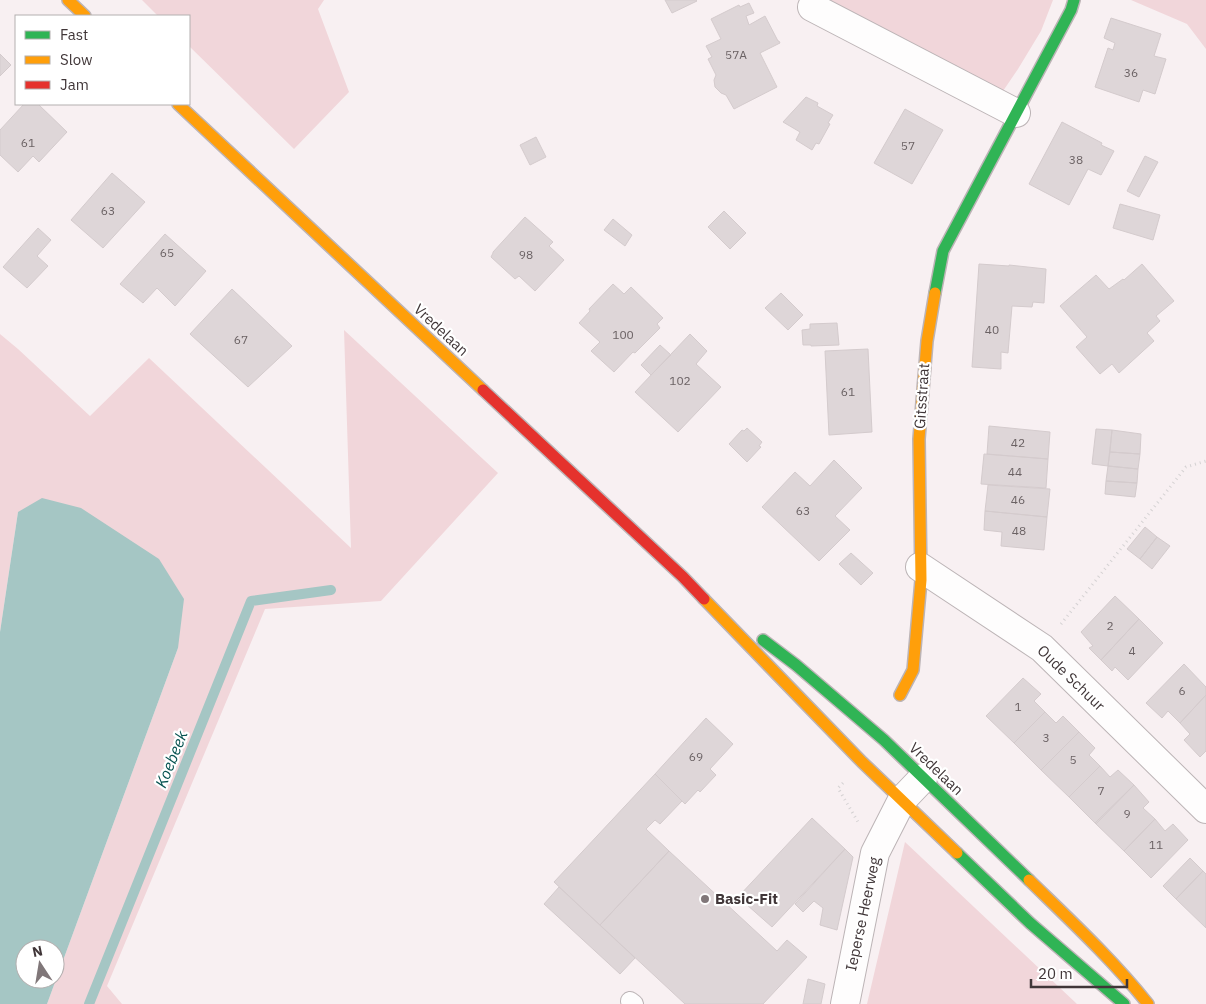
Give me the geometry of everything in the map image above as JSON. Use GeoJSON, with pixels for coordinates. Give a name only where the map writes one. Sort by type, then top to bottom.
{"type":"FeatureCollection","features":[{"type":"Feature","properties":{"kind":"main road"},"geometry":{"type":"LineString","coordinates":[[68,0],[84,15]]}},
{"type":"Feature","properties":{"kind":"main road","name":"Gitsstraat"},"geometry":{"type":"LineString","coordinates":[[900,695],[913,670],[921,580],[919,439],[926,341],[943,250],[1071,10],[1074,0]]}},
{"type":"Feature","properties":{"kind":"main road","name":"Vredelaan"},"geometry":{"type":"LineString","coordinates":[[179,105],[683,577],[862,762],[1030,923],[1124,1004]]}},
{"type":"Feature","properties":{"kind":"main road","name":"Vredelaan"},"geometry":{"type":"LineString","coordinates":[[683,577],[743,624]]}},
{"type":"Feature","properties":{"kind":"main road","name":"Vredelaan"},"geometry":{"type":"LineString","coordinates":[[758,636],[796,665],[884,740],[1080,929],[1148,1004]]}},
{"type":"Feature","properties":{"kind":"street"},"geometry":{"type":"LineString","coordinates":[[810,4],[1016,113]]}},
{"type":"Feature","properties":{"kind":"street","name":"Oude Schuur"},"geometry":{"type":"LineString","coordinates":[[920,567],[1042,648],[1206,809]]}},
{"type":"Feature","properties":{"kind":"street","name":"Ieperse Heerweg"},"geometry":{"type":"LineString","coordinates":[[845,1004],[875,853],[902,800],[923,778]]}},
{"type":"Feature","properties":{"kind":"path"},"geometry":{"type":"LineString","coordinates":[[1042,648],[1186,466],[1206,461]]}},
{"type":"Feature","properties":{"kind":"path"},"geometry":{"type":"LineString","coordinates":[[862,762],[838,788],[875,853]]}},
{"type":"Feature","properties":{"kind":"shaded area"},"geometry":{"type":"Polygon","coordinates":[[[142,0],[324,0],[318,9],[349,92],[294,149],[190,47],[190,15],[157,15],[142,0]]]}},
{"type":"Feature","properties":{"kind":"shaded area"},"geometry":{"type":"Polygon","coordinates":[[[830,0],[1053,0],[1041,31],[1003,91],[830,0]]]}},
{"type":"Feature","properties":{"kind":"shaded area"},"geometry":{"type":"Polygon","coordinates":[[[1131,0],[1206,0],[1206,49],[1187,24],[1131,0]]]}},
{"type":"Feature","properties":{"kind":"shaded area"},"geometry":{"type":"Polygon","coordinates":[[[344,330],[498,473],[381,601],[265,609],[107,986],[122,1004],[47,1004],[53,989],[65,989],[65,955],[178,648],[18,512],[0,632],[0,334],[90,416],[149,358],[351,548],[344,330]]]}},
{"type":"Feature","properties":{"kind":"shaded area"},"geometry":{"type":"Polygon","coordinates":[[[905,842],[1077,1004],[867,1004],[905,842]]]}},
{"type":"Feature","properties":{"kind":"water"},"geometry":{"type":"Polygon","coordinates":[[[42,498],[81,508],[159,559],[184,599],[178,648],[65,955],[65,939],[15,939],[15,989],[53,989],[47,1004],[0,1004],[0,632],[18,512],[42,498]]]}},
{"type":"Feature","properties":{"kind":"building"},"geometry":{"type":"Polygon","coordinates":[[[665,0],[696,0],[697,1],[672,13],[665,0]]]}},
{"type":"Feature","properties":{"kind":"building"},"geometry":{"type":"Polygon","coordinates":[[[749,3],[754,13],[746,16],[749,25],[765,16],[780,43],[760,53],[777,87],[734,109],[726,95],[715,87],[714,80],[716,75],[708,59],[712,57],[706,46],[721,39],[711,19],[739,5],[740,7],[749,3]]]}},
{"type":"Feature","properties":{"kind":"building"},"geometry":{"type":"Polygon","coordinates":[[[1111,18],[1161,34],[1154,56],[1166,59],[1155,94],[1143,90],[1139,102],[1095,87],[1108,48],[1113,50],[1115,43],[1104,38],[1111,18]]]}},
{"type":"Feature","properties":{"kind":"building"},"geometry":{"type":"Polygon","coordinates":[[[0,54],[11,65],[0,76],[0,54]]]}},
{"type":"Feature","properties":{"kind":"building"},"geometry":{"type":"Polygon","coordinates":[[[806,97],[818,103],[817,106],[833,115],[819,144],[816,143],[812,150],[796,140],[800,132],[783,122],[806,97]]]}},
{"type":"Feature","properties":{"kind":"building"},"geometry":{"type":"Polygon","coordinates":[[[23,105],[39,105],[67,132],[39,162],[33,156],[18,172],[0,155],[0,130],[23,105]]]}},
{"type":"Feature","properties":{"kind":"building"},"geometry":{"type":"Polygon","coordinates":[[[905,109],[943,130],[912,184],[874,163],[905,109]]]}},
{"type":"Feature","properties":{"kind":"building"},"geometry":{"type":"Polygon","coordinates":[[[1062,122],[1114,151],[1101,175],[1088,169],[1069,205],[1029,184],[1062,122]]]}},
{"type":"Feature","properties":{"kind":"building"},"geometry":{"type":"Polygon","coordinates":[[[536,137],[546,157],[530,165],[520,145],[536,137]]]}},
{"type":"Feature","properties":{"kind":"building"},"geometry":{"type":"Polygon","coordinates":[[[1145,156],[1158,162],[1139,197],[1127,191],[1145,156]]]}},
{"type":"Feature","properties":{"kind":"building"},"geometry":{"type":"Polygon","coordinates":[[[112,173],[145,202],[103,248],[71,220],[112,173]]]}},
{"type":"Feature","properties":{"kind":"building"},"geometry":{"type":"Polygon","coordinates":[[[1120,204],[1160,215],[1153,240],[1113,228],[1120,204]]]}},
{"type":"Feature","properties":{"kind":"building"},"geometry":{"type":"Polygon","coordinates":[[[724,211],[746,233],[730,249],[708,227],[724,211]]]}},
{"type":"Feature","properties":{"kind":"building"},"geometry":{"type":"Polygon","coordinates":[[[525,217],[553,242],[549,246],[564,260],[535,291],[519,276],[515,279],[491,257],[493,252],[525,217]]]}},
{"type":"Feature","properties":{"kind":"building"},"geometry":{"type":"Polygon","coordinates":[[[613,219],[632,235],[625,246],[604,230],[613,219]]]}},
{"type":"Feature","properties":{"kind":"building"},"geometry":{"type":"Polygon","coordinates":[[[38,228],[51,240],[37,256],[48,266],[27,288],[3,267],[38,228]]]}},
{"type":"Feature","properties":{"kind":"building"},"geometry":{"type":"Polygon","coordinates":[[[165,234],[206,271],[175,306],[157,288],[143,303],[120,284],[165,234]]]}},
{"type":"Feature","properties":{"kind":"building"},"geometry":{"type":"Polygon","coordinates":[[[979,264],[1046,269],[1044,303],[1033,302],[1032,307],[1012,306],[1008,353],[1001,352],[1001,369],[972,367],[979,264]]]}},
{"type":"Feature","properties":{"kind":"building"},"geometry":{"type":"Polygon","coordinates":[[[1142,264],[1174,301],[1156,316],[1160,321],[1147,333],[1154,341],[1119,373],[1112,364],[1100,374],[1076,347],[1087,337],[1060,306],[1096,275],[1109,289],[1124,280],[1142,264]]]}},
{"type":"Feature","properties":{"kind":"building"},"geometry":{"type":"Polygon","coordinates":[[[613,284],[624,294],[631,287],[663,318],[657,324],[660,328],[614,372],[591,351],[600,342],[579,323],[590,311],[589,309],[613,284]]]}},
{"type":"Feature","properties":{"kind":"building"},"geometry":{"type":"Polygon","coordinates":[[[232,289],[292,346],[248,387],[190,334],[232,289]]]}},
{"type":"Feature","properties":{"kind":"building"},"geometry":{"type":"Polygon","coordinates":[[[781,293],[803,315],[788,330],[765,308],[781,293]]]}},
{"type":"Feature","properties":{"kind":"building"},"geometry":{"type":"Polygon","coordinates":[[[837,323],[839,345],[803,345],[802,330],[810,329],[810,324],[837,323]]]}},
{"type":"Feature","properties":{"kind":"building"},"geometry":{"type":"Polygon","coordinates":[[[690,334],[707,351],[696,364],[721,387],[678,432],[635,392],[690,334]]]}},
{"type":"Feature","properties":{"kind":"building"},"geometry":{"type":"Polygon","coordinates":[[[660,345],[671,355],[651,375],[641,365],[660,345]]]}},
{"type":"Feature","properties":{"kind":"building"},"geometry":{"type":"Polygon","coordinates":[[[868,349],[872,432],[829,435],[825,351],[868,349]]]}},
{"type":"Feature","properties":{"kind":"building"},"geometry":{"type":"Polygon","coordinates":[[[989,426],[1050,432],[1048,459],[987,454],[989,426]]]}},
{"type":"Feature","properties":{"kind":"building"},"geometry":{"type":"Polygon","coordinates":[[[747,428],[762,442],[759,446],[761,447],[747,462],[729,444],[742,430],[744,431],[747,428]]]}},
{"type":"Feature","properties":{"kind":"building"},"geometry":{"type":"Polygon","coordinates":[[[1096,429],[1112,430],[1108,466],[1092,464],[1096,429]]]}},
{"type":"Feature","properties":{"kind":"building"},"geometry":{"type":"Polygon","coordinates":[[[1112,430],[1141,434],[1140,454],[1110,452],[1112,430]]]}},
{"type":"Feature","properties":{"kind":"building"},"geometry":{"type":"Polygon","coordinates":[[[1110,452],[1140,454],[1138,469],[1108,466],[1110,452]]]}},
{"type":"Feature","properties":{"kind":"building"},"geometry":{"type":"Polygon","coordinates":[[[984,454],[1048,459],[1046,488],[981,484],[984,454]]]}},
{"type":"Feature","properties":{"kind":"building"},"geometry":{"type":"Polygon","coordinates":[[[834,460],[862,488],[835,516],[850,530],[819,561],[762,507],[795,472],[810,486],[834,460]]]}},
{"type":"Feature","properties":{"kind":"building"},"geometry":{"type":"Polygon","coordinates":[[[1108,466],[1138,469],[1137,483],[1106,481],[1108,466]]]}},
{"type":"Feature","properties":{"kind":"building"},"geometry":{"type":"Polygon","coordinates":[[[1106,481],[1137,483],[1135,497],[1105,494],[1106,481]]]}},
{"type":"Feature","properties":{"kind":"building"},"geometry":{"type":"Polygon","coordinates":[[[988,485],[1050,489],[1047,517],[985,511],[988,485]]]}},
{"type":"Feature","properties":{"kind":"building"},"geometry":{"type":"Polygon","coordinates":[[[985,511],[1047,517],[1044,550],[1001,546],[1002,532],[984,530],[985,511]]]}},
{"type":"Feature","properties":{"kind":"building"},"geometry":{"type":"Polygon","coordinates":[[[1145,527],[1157,537],[1140,559],[1127,549],[1145,527]]]}},
{"type":"Feature","properties":{"kind":"building"},"geometry":{"type":"Polygon","coordinates":[[[1157,537],[1170,546],[1152,569],[1140,559],[1157,537]]]}},
{"type":"Feature","properties":{"kind":"building"},"geometry":{"type":"Polygon","coordinates":[[[851,553],[873,573],[861,585],[839,564],[851,553]]]}},
{"type":"Feature","properties":{"kind":"building"},"geometry":{"type":"Polygon","coordinates":[[[1115,596],[1139,619],[1101,660],[1089,648],[1093,646],[1081,632],[1115,596]]]}},
{"type":"Feature","properties":{"kind":"building"},"geometry":{"type":"Polygon","coordinates":[[[1139,619],[1163,643],[1128,680],[1115,667],[1112,671],[1101,660],[1139,619]]]}},
{"type":"Feature","properties":{"kind":"building"},"geometry":{"type":"Polygon","coordinates":[[[1184,664],[1206,687],[1206,695],[1180,723],[1168,711],[1162,718],[1146,703],[1184,664]]]}},
{"type":"Feature","properties":{"kind":"building"},"geometry":{"type":"Polygon","coordinates":[[[1023,678],[1041,694],[1034,701],[1045,712],[1014,743],[986,716],[1023,678]]]}},
{"type":"Feature","properties":{"kind":"building"},"geometry":{"type":"Polygon","coordinates":[[[1206,695],[1206,751],[1200,757],[1184,740],[1190,734],[1180,723],[1206,695]]]}},
{"type":"Feature","properties":{"kind":"building"},"geometry":{"type":"Polygon","coordinates":[[[1045,712],[1056,723],[1063,716],[1079,732],[1041,770],[1014,743],[1045,712]]]}},
{"type":"Feature","properties":{"kind":"building"},"geometry":{"type":"Polygon","coordinates":[[[706,718],[733,744],[710,769],[716,775],[685,804],[655,774],[706,718]]]}},
{"type":"Feature","properties":{"kind":"building"},"geometry":{"type":"Polygon","coordinates":[[[1079,732],[1095,748],[1089,755],[1100,766],[1069,797],[1041,770],[1079,732]]]}},
{"type":"Feature","properties":{"kind":"building"},"geometry":{"type":"Polygon","coordinates":[[[1100,766],[1110,777],[1118,770],[1134,785],[1096,824],[1069,797],[1100,766]]]}},
{"type":"Feature","properties":{"kind":"building"},"geometry":{"type":"Polygon","coordinates":[[[655,774],[682,801],[660,824],[655,820],[646,829],[669,851],[600,925],[554,882],[655,774]]]}},
{"type":"Feature","properties":{"kind":"building"},"geometry":{"type":"Polygon","coordinates":[[[1134,785],[1149,802],[1143,808],[1155,819],[1124,851],[1095,823],[1134,785]]]}},
{"type":"Feature","properties":{"kind":"building"},"geometry":{"type":"Polygon","coordinates":[[[812,818],[845,849],[772,927],[738,897],[812,818]]]}},
{"type":"Feature","properties":{"kind":"building"},"geometry":{"type":"Polygon","coordinates":[[[1155,819],[1165,831],[1173,824],[1188,840],[1151,878],[1124,851],[1155,819]]]}},
{"type":"Feature","properties":{"kind":"building"},"geometry":{"type":"Polygon","coordinates":[[[845,849],[853,857],[837,930],[820,925],[823,908],[814,901],[803,912],[795,904],[845,849]]]}},
{"type":"Feature","properties":{"kind":"building"},"geometry":{"type":"Polygon","coordinates":[[[669,851],[777,951],[787,940],[807,957],[763,1004],[685,1004],[600,925],[669,851]]]}},
{"type":"Feature","properties":{"kind":"building"},"geometry":{"type":"Polygon","coordinates":[[[1190,858],[1203,871],[1176,899],[1163,886],[1190,858]]]}},
{"type":"Feature","properties":{"kind":"building"},"geometry":{"type":"Polygon","coordinates":[[[1203,871],[1206,874],[1206,928],[1176,899],[1203,871]]]}},
{"type":"Feature","properties":{"kind":"building"},"geometry":{"type":"Polygon","coordinates":[[[559,887],[635,958],[620,974],[544,904],[559,887]]]}},
{"type":"Feature","properties":{"kind":"building"},"geometry":{"type":"Polygon","coordinates":[[[808,979],[825,984],[821,1004],[803,1004],[808,979]]]}},
{"type":"Feature","properties":{"kind":"waterway","name":"Koebeek"},"geometry":{"type":"LineString","coordinates":[[89,1004],[251,601],[331,590]]}},
{"type":"Feature","properties":{"kind":"traffic: fast"},"geometry":{"type":"LineString","coordinates":[[935,293],[943,251],[1071,10],[1074,0]]}},
{"type":"Feature","properties":{"kind":"traffic: fast"},"geometry":{"type":"LineString","coordinates":[[763,640],[796,665],[884,740],[1029,880]]}},
{"type":"Feature","properties":{"kind":"traffic: fast"},"geometry":{"type":"LineString","coordinates":[[957,853],[1030,923],[1124,1004]]}},
{"type":"Feature","properties":{"kind":"traffic: slow"},"geometry":{"type":"LineString","coordinates":[[68,0],[84,15]]}},
{"type":"Feature","properties":{"kind":"traffic: slow"},"geometry":{"type":"LineString","coordinates":[[179,105],[483,390]]}},
{"type":"Feature","properties":{"kind":"traffic: slow"},"geometry":{"type":"LineString","coordinates":[[900,695],[913,670],[921,580],[919,439],[927,341],[935,293]]}},
{"type":"Feature","properties":{"kind":"traffic: slow"},"geometry":{"type":"LineString","coordinates":[[704,599],[862,762],[957,853]]}},
{"type":"Feature","properties":{"kind":"traffic: slow"},"geometry":{"type":"LineString","coordinates":[[1029,880],[1105,956],[1148,1004]]}},
{"type":"Feature","properties":{"kind":"traffic: jam"},"geometry":{"type":"LineString","coordinates":[[483,390],[683,577],[704,599]]}},
{"type":"Feature","properties":{"kind":"place","name":"Basic-Fit"},"geometry":{"type":"Point","coordinates":[705,899]}}]}
